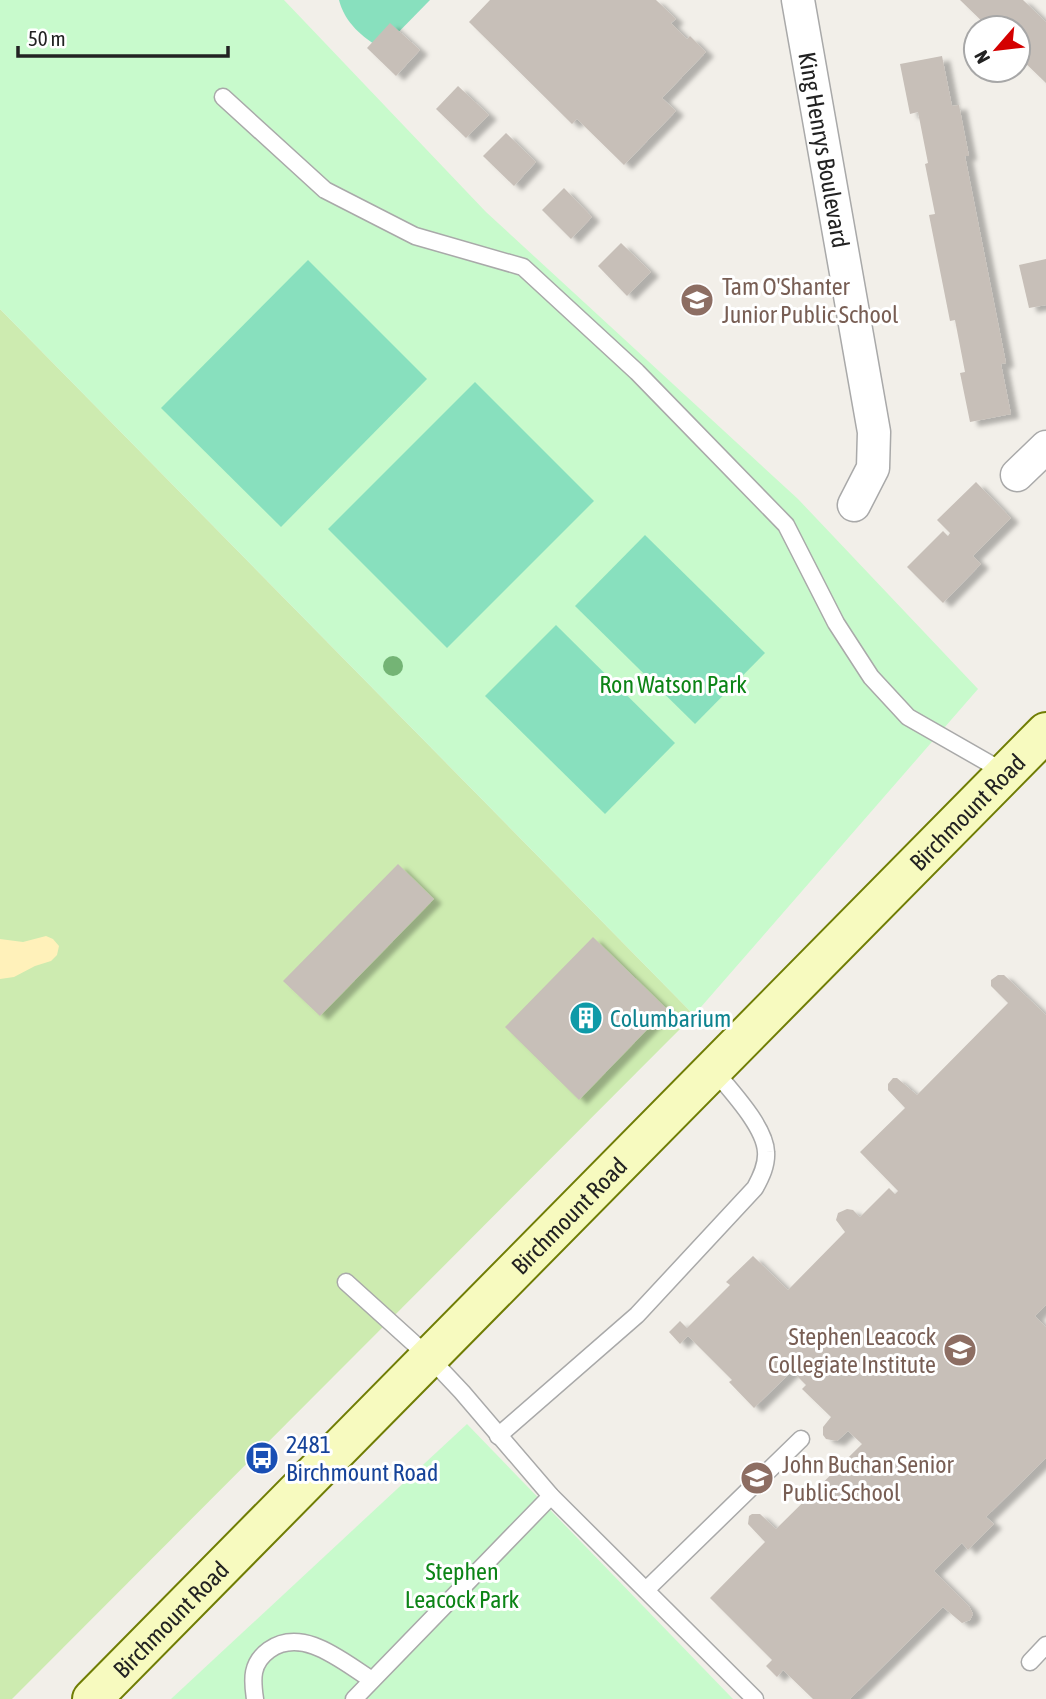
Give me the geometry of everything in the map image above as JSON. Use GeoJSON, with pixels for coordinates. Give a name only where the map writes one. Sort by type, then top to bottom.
{"type":"FeatureCollection","features":[{"type":"Feature","properties":{"kind":"main road","name":"Birchmount Road"},"geometry":{"type":"LineString","coordinates":[[92,1699],[1046,732]]}},
{"type":"Feature","properties":{"kind":"street","name":"King Henrys Boulevard"},"geometry":{"type":"LineString","coordinates":[[798,0],[874,432],[873,468],[854,505]]}},
{"type":"Feature","properties":{"kind":"street"},"geometry":{"type":"LineString","coordinates":[[1017,475],[1046,447]]}},
{"type":"Feature","properties":{"kind":"lane"},"geometry":{"type":"LineString","coordinates":[[223,97],[325,190],[415,236],[523,267],[637,372],[786,525],[836,623],[871,677],[908,717],[1006,773]]}},
{"type":"Feature","properties":{"kind":"lane"},"geometry":{"type":"LineString","coordinates":[[498,1436],[637,1315],[755,1188],[765,1163],[764,1141],[756,1125],[713,1069]]}},
{"type":"Feature","properties":{"kind":"lane"},"geometry":{"type":"LineString","coordinates":[[346,1282],[429,1357],[463,1392],[551,1496],[755,1699]]}},
{"type":"Feature","properties":{"kind":"lane"},"geometry":{"type":"LineString","coordinates":[[646,1590],[801,1439]]}},
{"type":"Feature","properties":{"kind":"lane"},"geometry":{"type":"LineString","coordinates":[[354,1699],[551,1496]]}},
{"type":"Feature","properties":{"kind":"lane"},"geometry":{"type":"LineString","coordinates":[[255,1699],[252,1675],[260,1657],[279,1643],[296,1641],[317,1646],[372,1680]]}},
{"type":"Feature","properties":{"kind":"lane"},"geometry":{"type":"LineString","coordinates":[[1030,1662],[1046,1645]]}},
{"type":"Feature","properties":{"kind":"green space","name":"Ron Watson Park"},"geometry":{"type":"Polygon","coordinates":[[[0,0],[284,0],[486,212],[798,499],[978,689],[694,1015],[0,309],[0,0]]]}},
{"type":"Feature","properties":{"kind":"green space"},"geometry":{"type":"Polygon","coordinates":[[[339,0],[430,0],[382,49],[355,29],[345,16],[339,0]]]}},
{"type":"Feature","properties":{"kind":"green space"},"geometry":{"type":"Polygon","coordinates":[[[308,260],[427,379],[281,527],[161,408],[308,260]]]}},
{"type":"Feature","properties":{"kind":"green space"},"geometry":{"type":"Polygon","coordinates":[[[0,309],[694,1015],[12,1699],[0,1699],[0,309]]]}},
{"type":"Feature","properties":{"kind":"green space"},"geometry":{"type":"Polygon","coordinates":[[[475,382],[594,501],[447,648],[328,529],[475,382]]]}},
{"type":"Feature","properties":{"kind":"green space"},"geometry":{"type":"Polygon","coordinates":[[[645,535],[765,653],[695,724],[575,606],[645,535]]]}},
{"type":"Feature","properties":{"kind":"green space"},"geometry":{"type":"Polygon","coordinates":[[[556,625],[675,743],[605,814],[485,696],[556,625]]]}},
{"type":"Feature","properties":{"kind":"green space","name":"Stephen Leacock Park"},"geometry":{"type":"Polygon","coordinates":[[[467,1424],[733,1699],[171,1699],[467,1424]]]}},
{"type":"Feature","properties":{"kind":"sand"},"geometry":{"type":"Polygon","coordinates":[[[46,936],[59,946],[57,955],[51,961],[14,977],[0,979],[0,939],[23,942],[46,936]]]}},
{"type":"Feature","properties":{"kind":"building"},"geometry":{"type":"Polygon","coordinates":[[[490,0],[656,0],[676,19],[671,23],[687,39],[690,36],[706,52],[662,98],[676,111],[624,165],[577,119],[572,124],[469,22],[490,0]]]}},
{"type":"Feature","properties":{"kind":"building"},"geometry":{"type":"Polygon","coordinates":[[[960,0],[1023,0],[1046,22],[1046,83],[1032,70],[1032,14],[974,14],[960,0]]]}},
{"type":"Feature","properties":{"kind":"building"},"geometry":{"type":"Polygon","coordinates":[[[390,23],[420,50],[396,76],[367,48],[390,23]]]}},
{"type":"Feature","properties":{"kind":"building"},"geometry":{"type":"Polygon","coordinates":[[[942,56],[952,106],[959,105],[969,156],[965,156],[1006,363],[1001,364],[1011,414],[970,422],[960,373],[965,372],[955,320],[950,321],[929,215],[935,214],[925,164],[928,163],[918,112],[910,114],[900,64],[942,56]]]}},
{"type":"Feature","properties":{"kind":"building"},"geometry":{"type":"Polygon","coordinates":[[[458,86],[489,115],[466,138],[436,109],[458,86]]]}},
{"type":"Feature","properties":{"kind":"building"},"geometry":{"type":"Polygon","coordinates":[[[506,133],[536,162],[514,186],[483,156],[506,133]]]}},
{"type":"Feature","properties":{"kind":"building"},"geometry":{"type":"Polygon","coordinates":[[[564,188],[592,217],[571,239],[542,210],[564,188]]]}},
{"type":"Feature","properties":{"kind":"building"},"geometry":{"type":"Polygon","coordinates":[[[621,243],[651,272],[627,296],[598,266],[621,243]]]}},
{"type":"Feature","properties":{"kind":"building"},"geometry":{"type":"Polygon","coordinates":[[[1046,259],[1046,305],[1029,308],[1019,265],[1046,259]]]}},
{"type":"Feature","properties":{"kind":"building"},"geometry":{"type":"Polygon","coordinates":[[[976,482],[1011,518],[973,556],[981,564],[943,603],[907,567],[943,531],[948,536],[950,533],[937,520],[976,482]]]}},
{"type":"Feature","properties":{"kind":"building"},"geometry":{"type":"Polygon","coordinates":[[[398,864],[434,899],[320,1016],[283,981],[398,864]]]}},
{"type":"Feature","properties":{"kind":"building","name":"Columbarium"},"geometry":{"type":"Polygon","coordinates":[[[593,937],[667,1009],[579,1100],[505,1027],[593,937]]]}},
{"type":"Feature","properties":{"kind":"building"},"geometry":{"type":"Polygon","coordinates":[[[998,975],[1004,975],[1046,1015],[1046,1305],[1035,1316],[1046,1327],[1046,1458],[986,1517],[994,1524],[968,1550],[962,1543],[934,1571],[969,1606],[973,1614],[970,1620],[962,1623],[943,1607],[850,1699],[813,1699],[783,1670],[777,1677],[766,1666],[772,1660],[710,1598],[765,1542],[748,1524],[749,1516],[760,1514],[776,1529],[862,1444],[848,1431],[837,1441],[826,1439],[823,1427],[831,1417],[802,1389],[806,1385],[792,1371],[754,1408],[729,1382],[732,1380],[688,1336],[680,1344],[669,1332],[680,1321],[687,1328],[730,1285],[726,1282],[753,1256],[788,1290],[845,1232],[836,1220],[838,1213],[847,1209],[853,1210],[860,1217],[889,1188],[895,1194],[898,1191],[860,1152],[905,1108],[888,1090],[888,1084],[893,1078],[897,1078],[917,1095],[1008,1003],[991,986],[991,980],[998,975]]]}},
{"type":"Feature","properties":{"kind":"place","name":"Tam O'Shanter Junior Public School"},"geometry":{"type":"Point","coordinates":[697,300]}},
{"type":"Feature","properties":{"kind":"place","name":"Columbarium"},"geometry":{"type":"Point","coordinates":[586,1018]}},
{"type":"Feature","properties":{"kind":"place","name":"Stephen Leacock Collegiate Institute"},"geometry":{"type":"Point","coordinates":[960,1350]}},
{"type":"Feature","properties":{"kind":"place","name":"2481 Birchmount Road"},"geometry":{"type":"Point","coordinates":[262,1458]}},
{"type":"Feature","properties":{"kind":"place","name":"John Buchan Senior Public School"},"geometry":{"type":"Point","coordinates":[757,1478]}}]}
